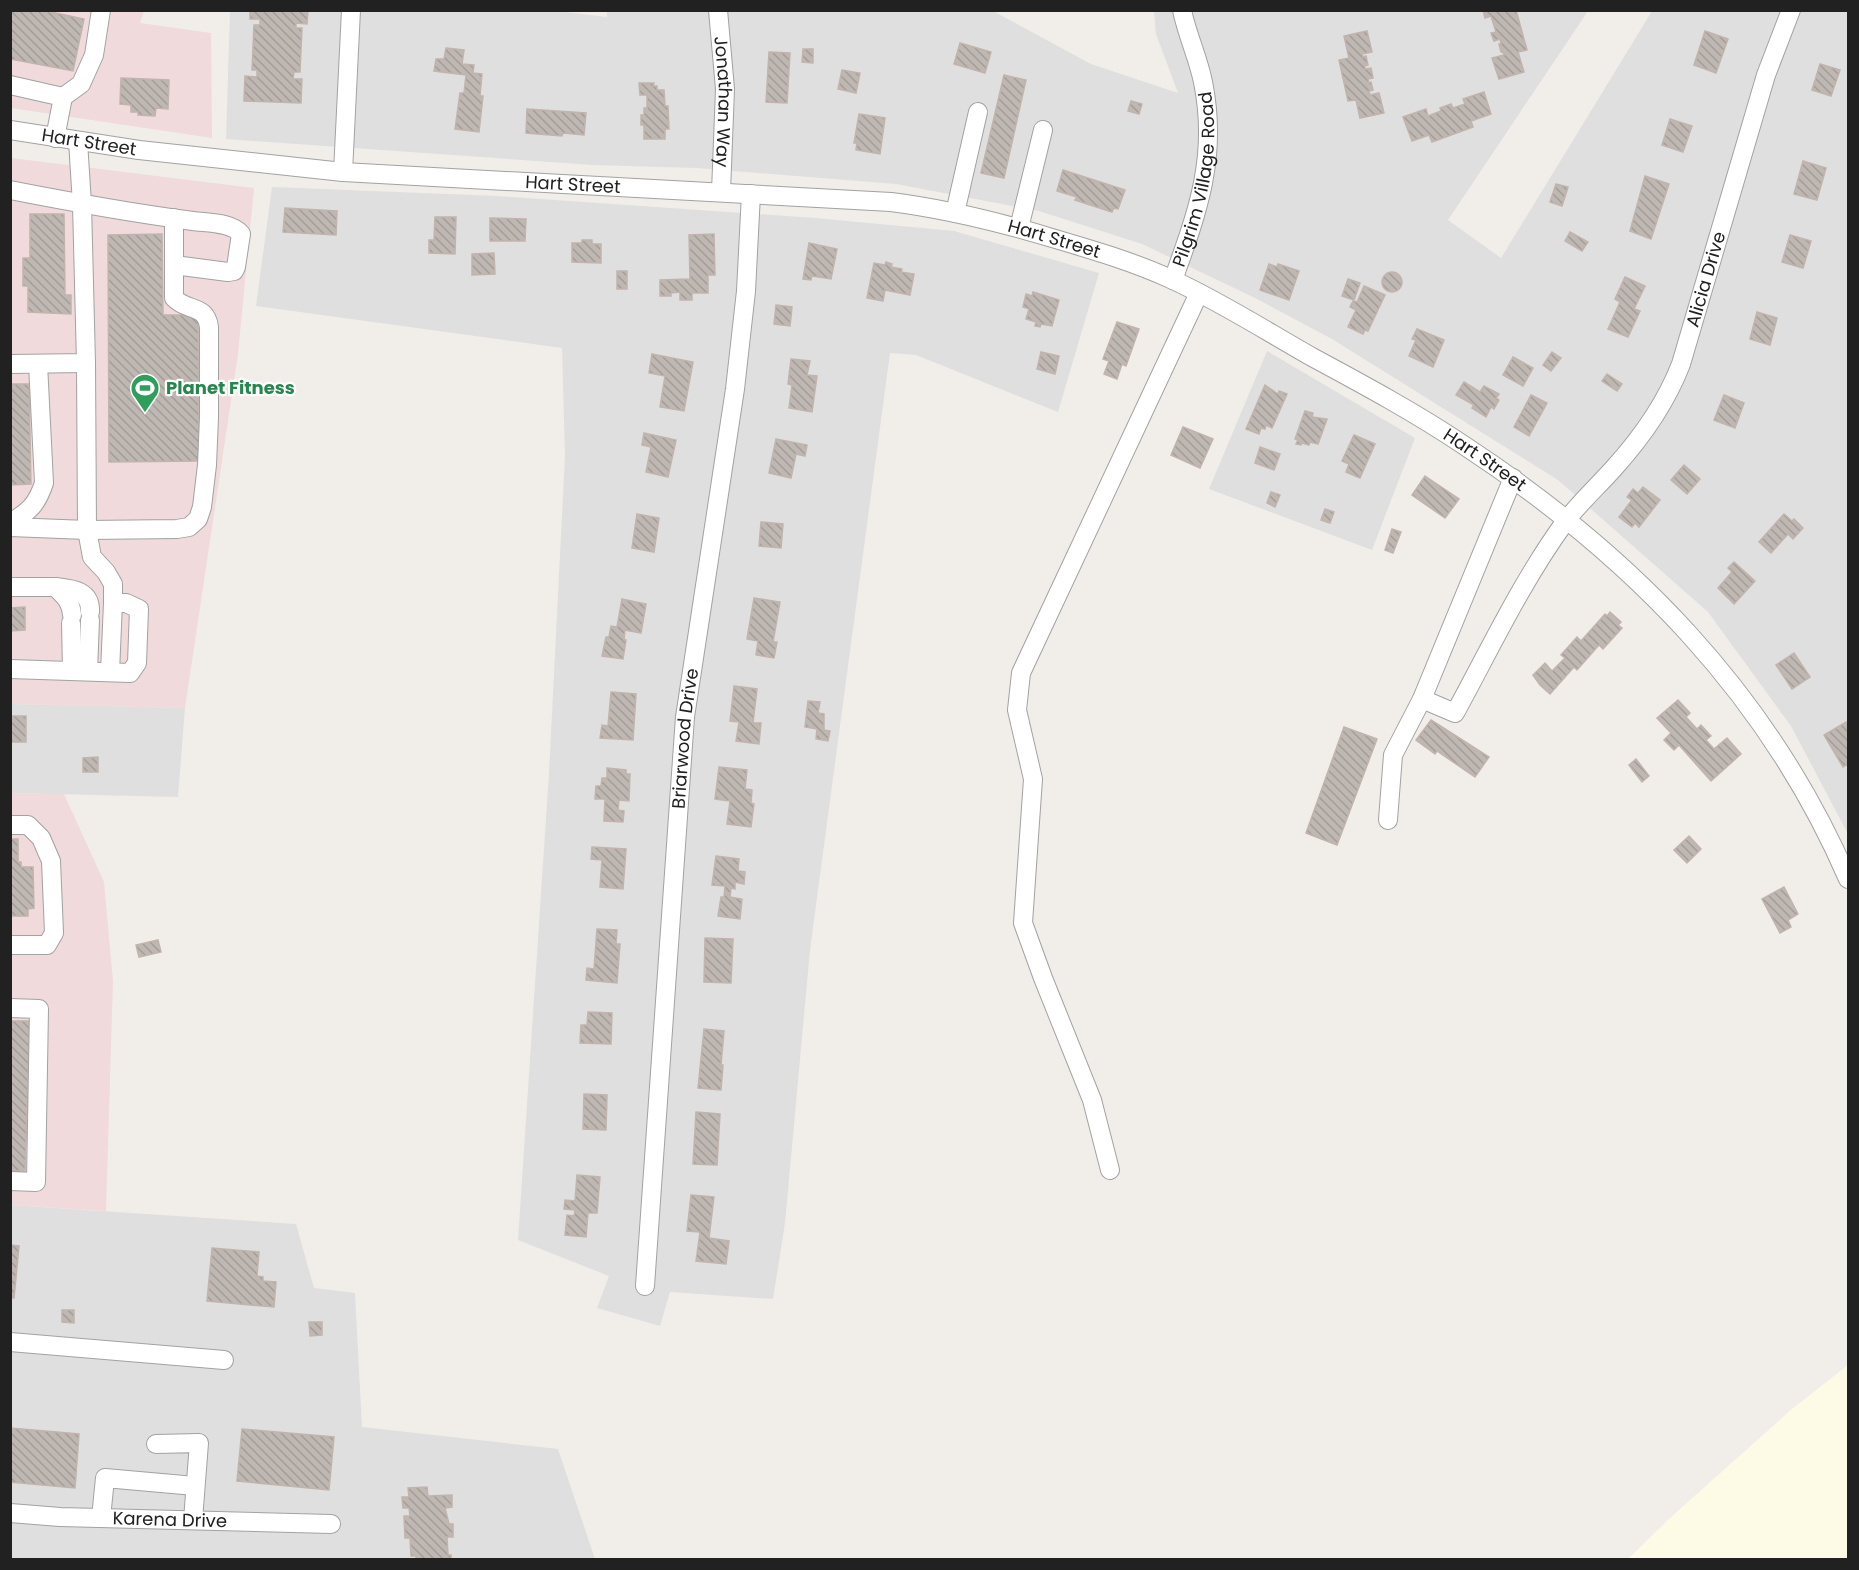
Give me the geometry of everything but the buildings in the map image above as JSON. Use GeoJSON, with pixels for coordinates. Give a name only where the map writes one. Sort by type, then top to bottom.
{"type":"FeatureCollection","features":[{"type":"Feature","properties":{"kind":"street"},"geometry":{"type":"LineString","coordinates":[[55,138],[63,97],[81,84],[94,55],[101,10]]}},
{"type":"Feature","properties":{"kind":"street"},"geometry":{"type":"LineString","coordinates":[[342,171],[351,10]]}},
{"type":"Feature","properties":{"kind":"street","name":"Jonathan Way"},"geometry":{"type":"LineString","coordinates":[[718,10],[724,88],[721,192]]}},
{"type":"Feature","properties":{"kind":"street","name":"Pilgrim Village Road"},"geometry":{"type":"LineString","coordinates":[[1173,280],[1198,206],[1207,166],[1209,142],[1202,79],[1182,10]]}},
{"type":"Feature","properties":{"kind":"street","name":"Alicia Drive"},"geometry":{"type":"LineString","coordinates":[[1422,699],[1455,713],[1542,554],[1567,519],[1637,440],[1673,385],[1766,75],[1791,10]]}},
{"type":"Feature","properties":{"kind":"street"},"geometry":{"type":"LineString","coordinates":[[10,85],[63,97]]}},
{"type":"Feature","properties":{"kind":"street"},"geometry":{"type":"LineString","coordinates":[[955,213],[978,112]]}},
{"type":"Feature","properties":{"kind":"street","name":"Hart Street"},"geometry":{"type":"LineString","coordinates":[[10,130],[204,158],[342,171],[891,202],[955,213],[1019,228],[1110,256],[1173,280],[1426,421],[1513,478],[1567,519],[1644,587],[1701,646],[1728,678],[1778,747],[1799,781],[1848,879]]}},
{"type":"Feature","properties":{"kind":"street"},"geometry":{"type":"LineString","coordinates":[[1019,228],[1043,130]]}},
{"type":"Feature","properties":{"kind":"street"},"geometry":{"type":"LineString","coordinates":[[78,141],[86,363],[87,530],[92,557],[113,584],[110,672]]}},
{"type":"Feature","properties":{"kind":"street"},"geometry":{"type":"LineString","coordinates":[[10,190],[237,229],[241,234],[234,271],[174,265]]}},
{"type":"Feature","properties":{"kind":"street","name":"Briarwood Drive"},"geometry":{"type":"LineString","coordinates":[[645,1286],[685,717],[735,389],[746,291],[751,194]]}},
{"type":"Feature","properties":{"kind":"street"},"geometry":{"type":"LineString","coordinates":[[10,525],[87,530],[177,529],[189,527],[198,519],[202,507],[209,426],[209,327],[205,314],[179,304],[174,298],[174,218]]}},
{"type":"Feature","properties":{"kind":"street"},"geometry":{"type":"LineString","coordinates":[[1110,1170],[1092,1100],[1023,924],[1033,779],[1017,710],[1021,673],[1199,293]]}},
{"type":"Feature","properties":{"kind":"street"},"geometry":{"type":"LineString","coordinates":[[10,364],[86,363]]}},
{"type":"Feature","properties":{"kind":"street"},"geometry":{"type":"LineString","coordinates":[[10,525],[24,515],[38,500],[44,483],[38,364]]}},
{"type":"Feature","properties":{"kind":"street"},"geometry":{"type":"LineString","coordinates":[[1388,820],[1393,755],[1422,699],[1513,478]]}},
{"type":"Feature","properties":{"kind":"street"},"geometry":{"type":"LineString","coordinates":[[10,587],[55,587],[67,598],[71,607],[81,618],[80,671]]}},
{"type":"Feature","properties":{"kind":"street"},"geometry":{"type":"LineString","coordinates":[[10,669],[130,673],[137,663],[139,609],[126,603],[113,603]]}},
{"type":"Feature","properties":{"kind":"street"},"geometry":{"type":"LineString","coordinates":[[10,825],[28,825],[41,838],[51,861],[54,933],[47,945],[10,945]]}},
{"type":"Feature","properties":{"kind":"street"},"geometry":{"type":"LineString","coordinates":[[10,1008],[39,1009],[36,1182],[10,1181]]}},
{"type":"Feature","properties":{"kind":"street"},"geometry":{"type":"LineString","coordinates":[[10,1342],[224,1360]]}},
{"type":"Feature","properties":{"kind":"street"},"geometry":{"type":"LineString","coordinates":[[156,1444],[198,1443],[193,1520]]}},
{"type":"Feature","properties":{"kind":"street"},"geometry":{"type":"LineString","coordinates":[[101,1518],[105,1478],[195,1486]]}},
{"type":"Feature","properties":{"kind":"street","name":"Karena Drive"},"geometry":{"type":"LineString","coordinates":[[10,1513],[101,1518],[331,1524]]}},
{"type":"Feature","properties":{"kind":"shaded area"},"geometry":{"type":"Polygon","coordinates":[[[548,10],[607,17],[607,10],[993,11],[1091,64],[1178,93],[1156,34],[1154,11],[1588,11],[1448,220],[1501,258],[1652,11],[1848,11],[1848,834],[1791,726],[1708,612],[1558,480],[1332,339],[1255,298],[1142,244],[1039,211],[896,184],[697,168],[593,165],[226,139],[230,11],[548,10]]]}},
{"type":"Feature","properties":{"kind":"shaded area"},"geometry":{"type":"Polygon","coordinates":[[[10,11],[144,11],[140,23],[211,33],[212,138],[11,108],[10,11]]]}},
{"type":"Feature","properties":{"kind":"shaded area"},"geometry":{"type":"Polygon","coordinates":[[[11,158],[254,188],[238,354],[185,708],[11,704],[11,158]]]}},
{"type":"Feature","properties":{"kind":"shaded area"},"geometry":{"type":"Polygon","coordinates":[[[272,187],[497,196],[815,218],[954,231],[1099,273],[1058,412],[916,355],[890,353],[810,950],[785,1223],[773,1299],[670,1292],[660,1326],[597,1308],[609,1276],[518,1240],[549,773],[565,456],[562,348],[256,306],[272,187]]]}},
{"type":"Feature","properties":{"kind":"shaded area"},"geometry":{"type":"Polygon","coordinates":[[[1267,351],[1415,438],[1372,550],[1209,489],[1267,351]]]}},
{"type":"Feature","properties":{"kind":"shaded area"},"geometry":{"type":"Polygon","coordinates":[[[11,704],[185,708],[178,797],[11,793],[11,704]]]}},
{"type":"Feature","properties":{"kind":"shaded area"},"geometry":{"type":"Polygon","coordinates":[[[10,793],[64,794],[104,882],[113,981],[106,1211],[11,1205],[10,793]]]}},
{"type":"Feature","properties":{"kind":"shaded area"},"geometry":{"type":"Polygon","coordinates":[[[10,1205],[296,1224],[314,1288],[355,1293],[362,1427],[558,1449],[595,1559],[11,1559],[10,1205]]]}},
{"type":"Feature","properties":{"kind":"shaded area"},"geometry":{"type":"Polygon","coordinates":[[[1848,1365],[1848,1559],[1628,1559],[1669,1519],[1792,1409],[1848,1365]]]}},
{"type":"Feature","properties":{"kind":"place","name":"Planet Fitness"},"geometry":{"type":"Point","coordinates":[145,414]}}]}
